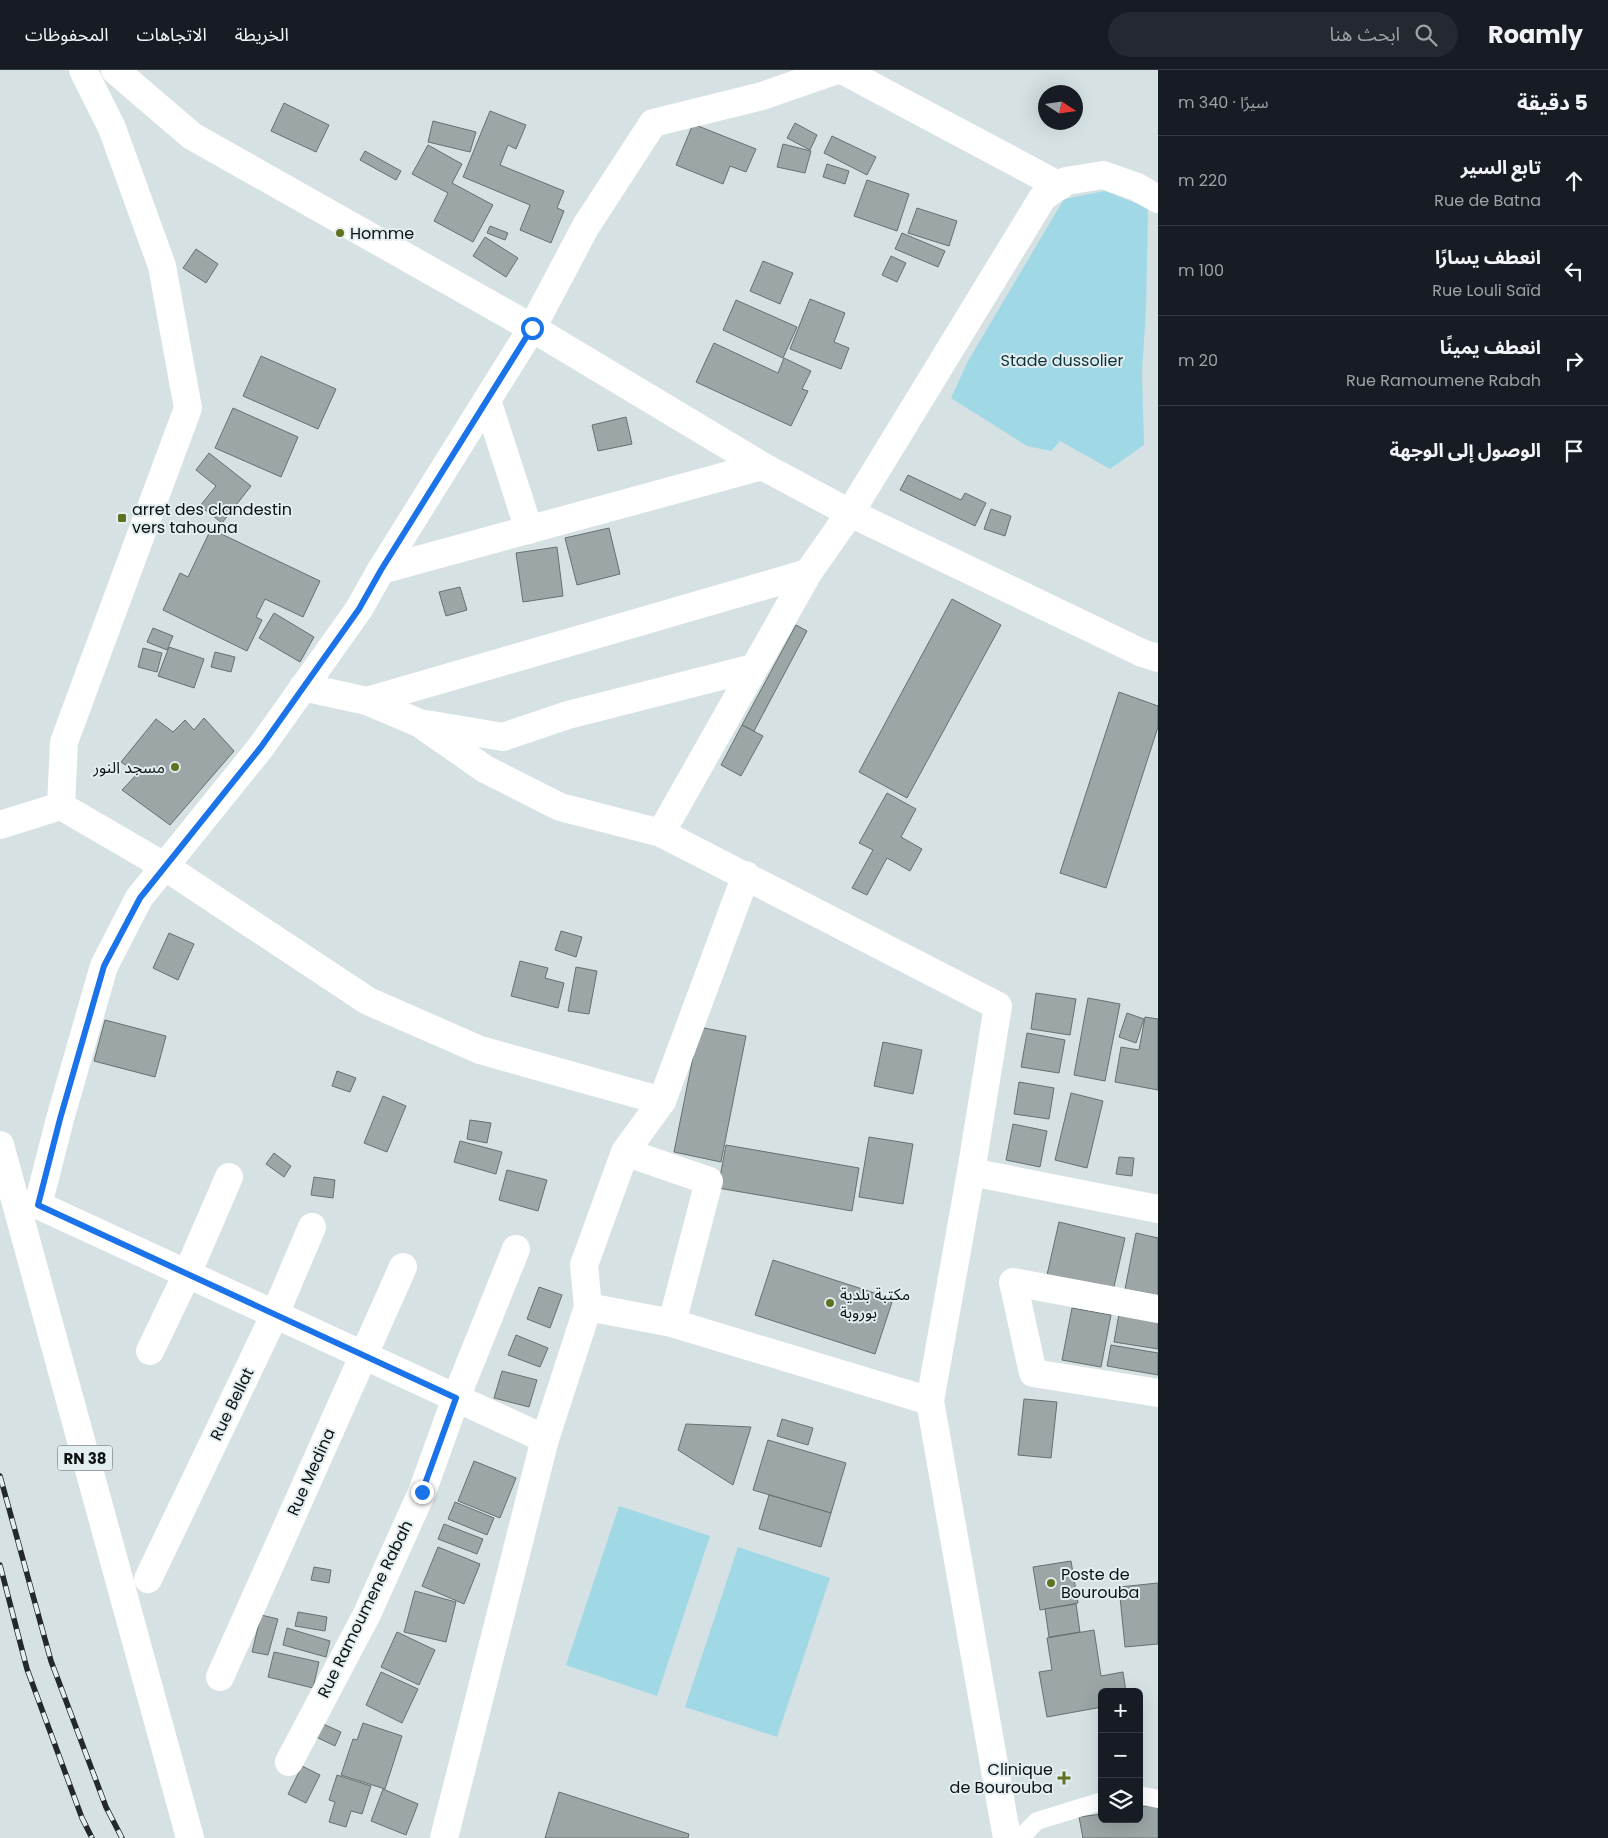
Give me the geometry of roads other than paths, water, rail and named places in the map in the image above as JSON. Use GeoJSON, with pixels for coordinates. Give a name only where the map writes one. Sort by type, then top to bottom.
{"type":"FeatureCollection","features":[{"type":"Feature","properties":{"kind":"street"},"geometry":{"type":"LineString","coordinates":[[61,806],[64,742],[188,408],[162,266],[112,128],[83,70]]}},
{"type":"Feature","properties":{"kind":"street"},"geometry":{"type":"LineString","coordinates":[[115,70],[192,136],[532,328],[762,466],[850,513],[1142,653],[1158,658]]}},
{"type":"Feature","properties":{"kind":"street"},"geometry":{"type":"LineString","coordinates":[[545,1439],[38,1205],[104,966],[140,898],[261,747],[359,609],[381,570],[532,328],[586,226],[652,123],[762,96],[837,70]]}},
{"type":"Feature","properties":{"kind":"street"},"geometry":{"type":"LineString","coordinates":[[842,70],[1060,186]]}},
{"type":"Feature","properties":{"kind":"street"},"geometry":{"type":"LineString","coordinates":[[662,833],[808,573],[850,513],[1042,197],[1066,181],[1103,175],[1137,187],[1158,199]]}},
{"type":"Feature","properties":{"kind":"street"},"geometry":{"type":"LineString","coordinates":[[487,400],[529,530]]}},
{"type":"Feature","properties":{"kind":"street"},"geometry":{"type":"LineString","coordinates":[[381,570],[762,466]]}},
{"type":"Feature","properties":{"kind":"street"},"geometry":{"type":"LineString","coordinates":[[367,701],[808,573]]}},
{"type":"Feature","properties":{"kind":"street"},"geometry":{"type":"LineString","coordinates":[[420,723],[503,737],[568,715],[753,668]]}},
{"type":"Feature","properties":{"kind":"street"},"geometry":{"type":"LineString","coordinates":[[303,687],[367,701],[420,723],[485,769],[560,807],[662,833],[998,1006],[971,1172],[930,1401],[1007,1838]]}},
{"type":"Feature","properties":{"kind":"street"},"geometry":{"type":"LineString","coordinates":[[0,825],[61,806],[164,866],[368,1001],[480,1050],[662,1101]]}},
{"type":"Feature","properties":{"kind":"street"},"geometry":{"type":"LineString","coordinates":[[444,1838],[545,1439],[588,1307],[584,1265],[626,1152],[662,1101],[746,875]]}},
{"type":"Feature","properties":{"kind":"street","name":"RN 38"},"geometry":{"type":"LineString","coordinates":[[0,1146],[190,1838]]}},
{"type":"Feature","properties":{"kind":"street"},"geometry":{"type":"LineString","coordinates":[[626,1152],[709,1182],[672,1323]]}},
{"type":"Feature","properties":{"kind":"street"},"geometry":{"type":"LineString","coordinates":[[971,1172],[1158,1209]]}},
{"type":"Feature","properties":{"kind":"street"},"geometry":{"type":"LineString","coordinates":[[150,1352],[188,1274],[230,1177]]}},
{"type":"Feature","properties":{"kind":"street","name":"Rue Bellat"},"geometry":{"type":"LineString","coordinates":[[148,1579],[275,1314],[312,1227]]}},
{"type":"Feature","properties":{"kind":"street","name":"Rue Ramoumene Rabah"},"geometry":{"type":"LineString","coordinates":[[289,1762],[367,1614],[422,1492],[456,1398],[516,1249]]}},
{"type":"Feature","properties":{"kind":"street","name":"Rue Medina"},"geometry":{"type":"LineString","coordinates":[[220,1677],[403,1267]]}},
{"type":"Feature","properties":{"kind":"street"},"geometry":{"type":"LineString","coordinates":[[1158,1309],[1013,1282],[1033,1373],[1158,1393]]}},
{"type":"Feature","properties":{"kind":"street"},"geometry":{"type":"LineString","coordinates":[[588,1307],[672,1323],[930,1401]]}},
{"type":"Feature","properties":{"kind":"lane"},"geometry":{"type":"LineString","coordinates":[[1143,1796],[1158,1799]]}},
{"type":"Feature","properties":{"kind":"lane"},"geometry":{"type":"LineString","coordinates":[[1020,1838],[1037,1821],[1098,1802]]}},
{"type":"Feature","properties":{"kind":"railway"},"geometry":{"type":"LineString","coordinates":[[0,1476],[51,1661],[106,1807],[122,1838]]}},
{"type":"Feature","properties":{"kind":"railway"},"geometry":{"type":"LineString","coordinates":[[0,1565],[27,1669],[82,1818],[92,1838]]}},
{"type":"Feature","properties":{"kind":"place","name":"Homme"},"geometry":{"type":"Point","coordinates":[340,233]}},
{"type":"Feature","properties":{"kind":"place","name":"arret des clandestin vers tahouna"},"geometry":{"type":"Point","coordinates":[122,518]}},
{"type":"Feature","properties":{"kind":"place","name":"مسجد النور"},"geometry":{"type":"Point","coordinates":[175,767]}},
{"type":"Feature","properties":{"kind":"place","name":"مكتبة بلدية بوروبة"},"geometry":{"type":"Point","coordinates":[830,1303]}},
{"type":"Feature","properties":{"kind":"place","name":"Poste de Bourouba"},"geometry":{"type":"Point","coordinates":[1051,1583]}},
{"type":"Feature","properties":{"kind":"place","name":"Clinique de Bourouba"},"geometry":{"type":"Point","coordinates":[1064,1778]}},
{"type":"Feature","properties":{"kind":"park label","name":"Stade dussolier"},"geometry":{"type":"Point","coordinates":[1062,360]}}]}
